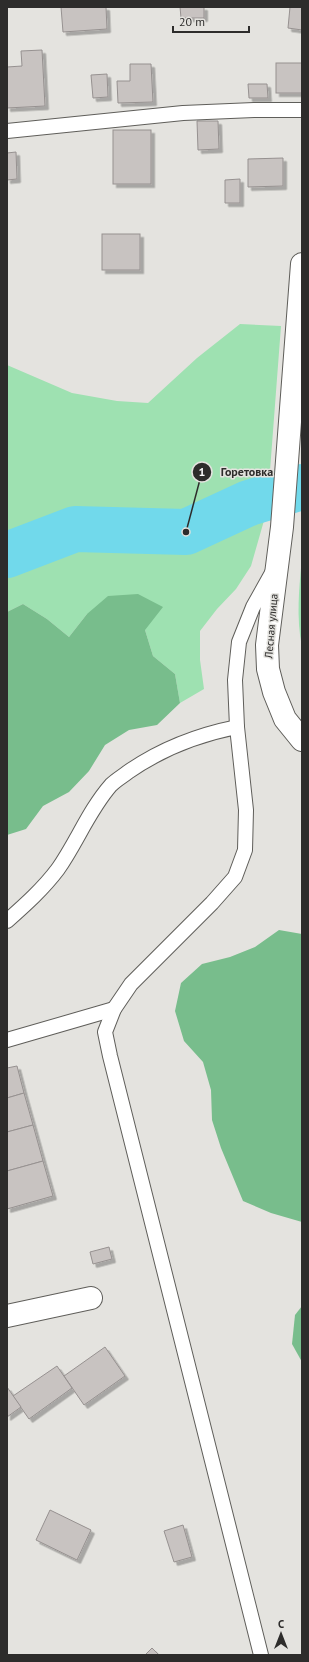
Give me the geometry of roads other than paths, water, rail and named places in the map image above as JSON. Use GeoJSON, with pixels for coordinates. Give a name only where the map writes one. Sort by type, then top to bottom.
{"type":"FeatureCollection","features":[{"type":"Feature","properties":{"kind":"street","name":"Лесная улица"},"geometry":{"type":"LineString","coordinates":[[302,264],[282,527],[267,645],[268,669],[274,692],[285,719],[302,740]]}},
{"type":"Feature","properties":{"kind":"street"},"geometry":{"type":"LineString","coordinates":[[7,1316],[91,1298]]}},
{"type":"Feature","properties":{"kind":"lane"},"geometry":{"type":"LineString","coordinates":[[7,131],[183,113],[254,110],[302,110]]}},
{"type":"Feature","properties":{"kind":"lane"},"geometry":{"type":"LineString","coordinates":[[261,1655],[105,1032],[114,1009],[131,984],[212,903],[235,877],[245,850],[246,810],[237,727],[235,680],[239,642],[253,607],[278,562]]}},
{"type":"Feature","properties":{"kind":"lane"},"geometry":{"type":"LineString","coordinates":[[7,921],[29,902],[57,869],[96,805],[112,783],[145,760],[184,741],[237,727]]}},
{"type":"Feature","properties":{"kind":"lane"},"geometry":{"type":"LineString","coordinates":[[7,1040],[114,1009]]}},
{"type":"Feature","properties":{"kind":"water"},"geometry":{"type":"Polygon","coordinates":[[[302,474],[302,501],[296,502],[300,475],[302,474]]]}},
{"type":"Feature","properties":{"kind":"waterway"},"geometry":{"type":"LineString","coordinates":[[7,555],[75,529],[186,532],[249,503],[302,487]]}},
{"type":"Feature","properties":{"kind":"place","name":"Горетовка"},"geometry":{"type":"Point","coordinates":[186,532]}}]}
